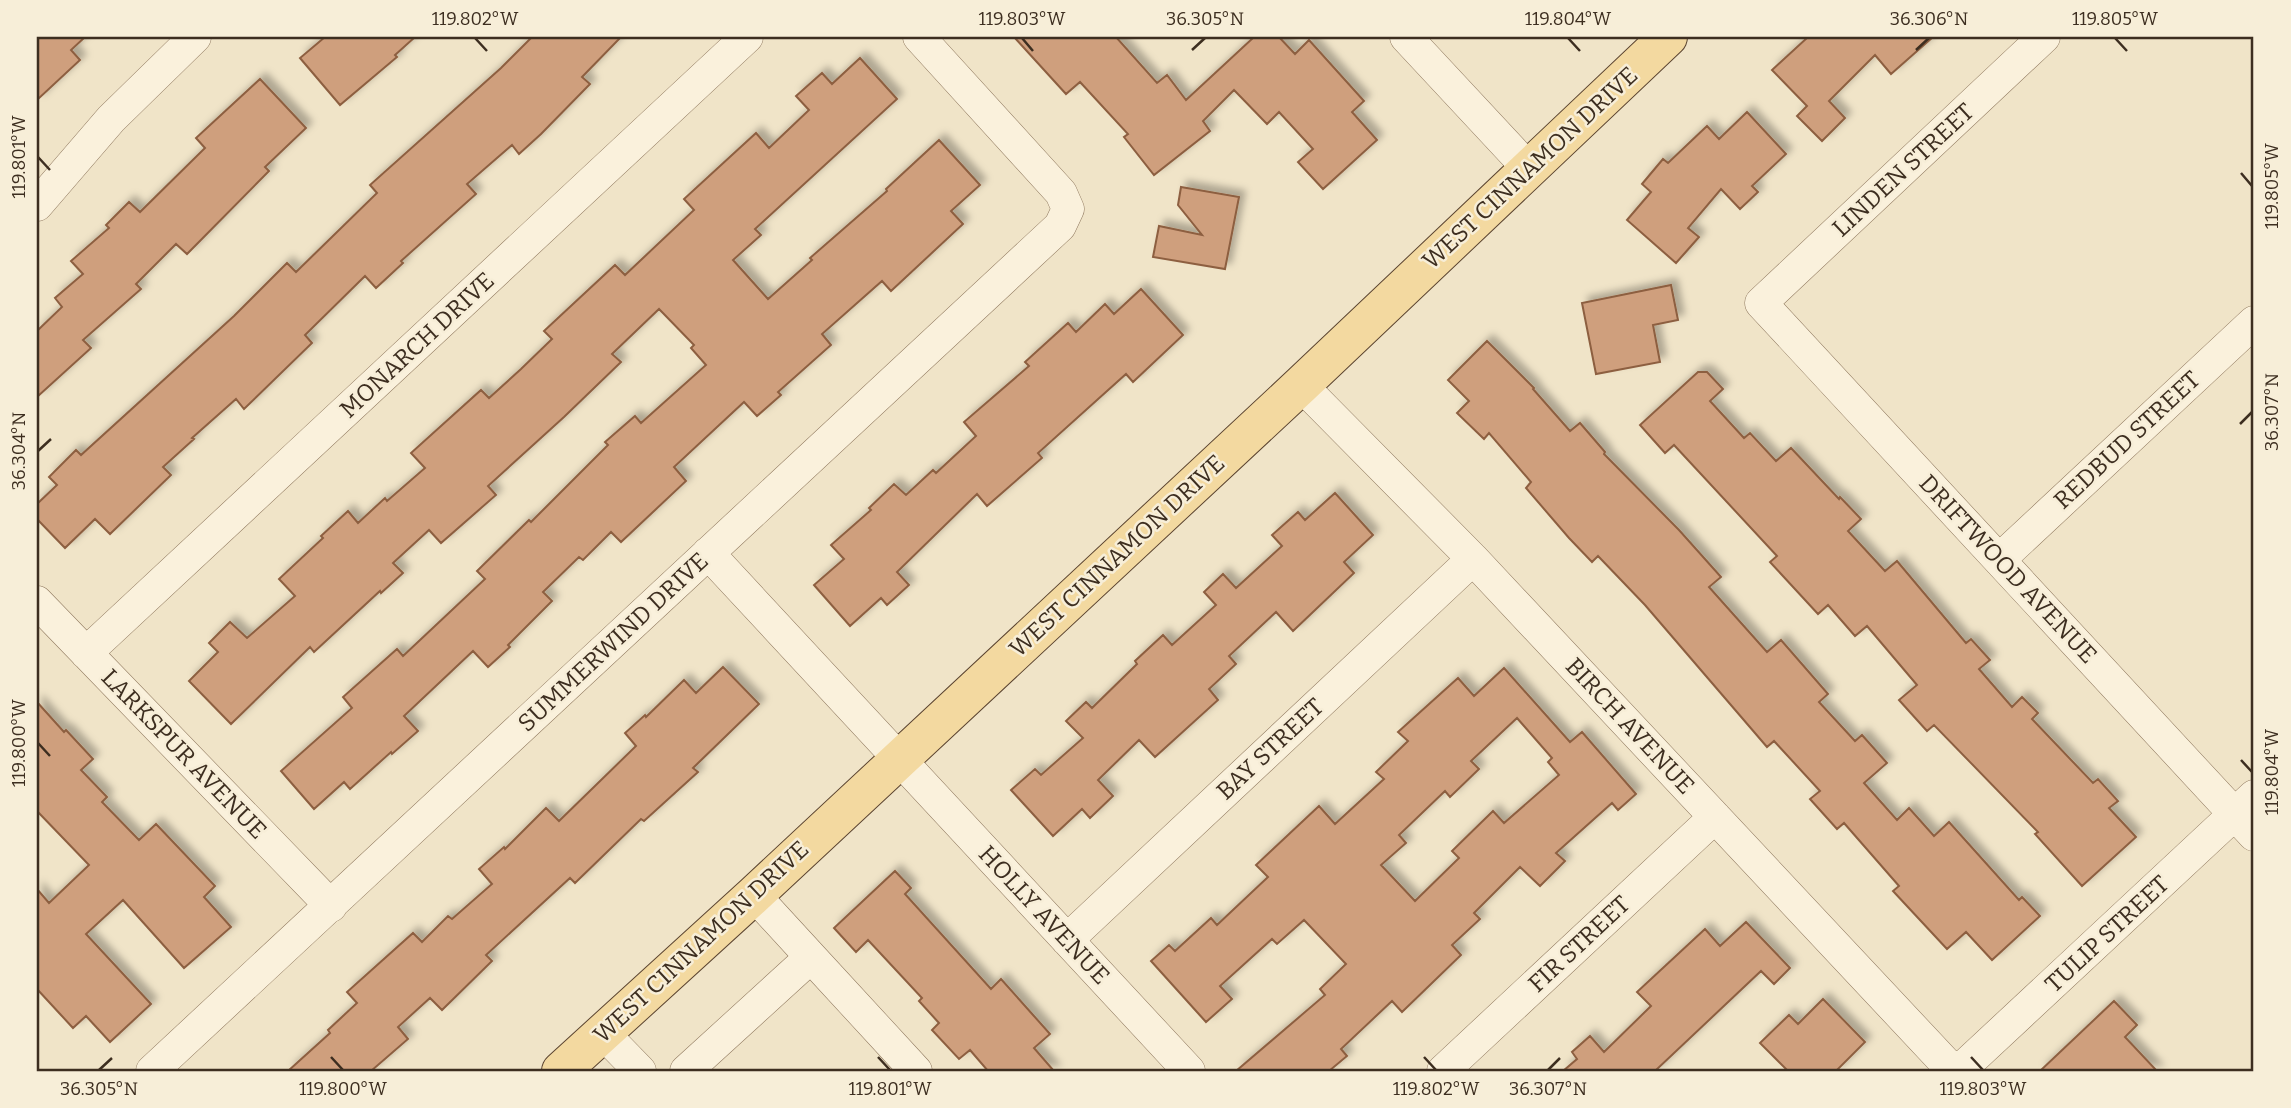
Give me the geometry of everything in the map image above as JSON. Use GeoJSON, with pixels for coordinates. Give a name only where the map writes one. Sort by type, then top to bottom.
{"type":"FeatureCollection","features":[{"type":"Feature","properties":{"kind":"main road","name":"WEST CINNAMON DRIVE"},"geometry":{"type":"LineString","coordinates":[[561,1071],[754,895],[1301,385],[1668,37]]}},
{"type":"Feature","properties":{"kind":"street"},"geometry":{"type":"LineString","coordinates":[[37,205],[111,119],[195,37]]}},
{"type":"Feature","properties":{"kind":"street","name":"MONARCH DRIVE"},"geometry":{"type":"LineString","coordinates":[[86,653],[747,37]]}},
{"type":"Feature","properties":{"kind":"street","name":"SUMMERWIND DRIVE"},"geometry":{"type":"LineString","coordinates":[[152,1071],[1060,226],[1068,209],[1061,193],[919,37]]}},
{"type":"Feature","properties":{"kind":"street"},"geometry":{"type":"LineString","coordinates":[[1406,37],[1529,169]]}},
{"type":"Feature","properties":{"kind":"street","name":"LINDEN STREET"},"geometry":{"type":"LineString","coordinates":[[1761,303],[2045,37]]}},
{"type":"Feature","properties":{"kind":"street","name":"DRIFTWOOD AVENUE"},"geometry":{"type":"LineString","coordinates":[[1761,303],[2000,559],[2248,815]]}},
{"type":"Feature","properties":{"kind":"street","name":"REDBUD STREET"},"geometry":{"type":"LineString","coordinates":[[2000,559],[2254,321]]}},
{"type":"Feature","properties":{"kind":"street","name":"BIRCH AVENUE"},"geometry":{"type":"LineString","coordinates":[[1301,385],[1473,559],[1953,1071]]}},
{"type":"Feature","properties":{"kind":"street","name":"HOLLY AVENUE"},"geometry":{"type":"LineString","coordinates":[[708,553],[1189,1071]]}},
{"type":"Feature","properties":{"kind":"street","name":"BAY STREET"},"geometry":{"type":"LineString","coordinates":[[1067,940],[1473,559]]}},
{"type":"Feature","properties":{"kind":"street","name":"LARKSPUR AVENUE"},"geometry":{"type":"LineString","coordinates":[[37,602],[331,906]]}},
{"type":"Feature","properties":{"kind":"street","name":"TULIP STREET"},"geometry":{"type":"LineString","coordinates":[[1959,1071],[2248,815]]}},
{"type":"Feature","properties":{"kind":"street","name":"FIR STREET"},"geometry":{"type":"LineString","coordinates":[[1443,1071],[1715,817]]}},
{"type":"Feature","properties":{"kind":"street"},"geometry":{"type":"LineString","coordinates":[[754,895],[916,1071]]}},
{"type":"Feature","properties":{"kind":"street"},"geometry":{"type":"LineString","coordinates":[[686,1071],[811,957]]}},
{"type":"Feature","properties":{"kind":"street"},"geometry":{"type":"LineString","coordinates":[[603,1033],[640,1071]]}},
{"type":"Feature","properties":{"kind":"building"},"geometry":{"type":"Polygon","coordinates":[[[37,37],[85,37],[71,50],[80,60],[37,100],[37,37]]]}},
{"type":"Feature","properties":{"kind":"building"},"geometry":{"type":"Polygon","coordinates":[[[325,37],[415,37],[395,55],[397,57],[340,105],[300,58],[325,37]]]}},
{"type":"Feature","properties":{"kind":"building"},"geometry":{"type":"Polygon","coordinates":[[[532,37],[621,37],[582,77],[590,84],[541,134],[519,154],[512,145],[467,184],[476,194],[401,261],[403,263],[376,288],[365,276],[305,335],[312,343],[244,409],[236,399],[163,467],[171,475],[110,534],[95,519],[65,548],[37,519],[37,504],[57,485],[49,477],[76,450],[81,455],[234,316],[287,263],[296,272],[377,193],[370,185],[532,37]]]}},
{"type":"Feature","properties":{"kind":"building"},"geometry":{"type":"Polygon","coordinates":[[[1014,37],[1116,37],[1157,83],[1167,75],[1186,100],[1254,37],[1279,37],[1295,54],[1309,40],[1364,101],[1352,112],[1377,140],[1323,189],[1298,162],[1313,149],[1279,112],[1267,124],[1234,90],[1203,121],[1210,131],[1154,175],[1124,137],[1128,134],[1080,82],[1066,94],[1014,37]]]}},
{"type":"Feature","properties":{"kind":"building"},"geometry":{"type":"Polygon","coordinates":[[[1808,37],[1933,37],[1891,74],[1875,55],[1829,101],[1845,118],[1822,141],[1797,116],[1807,106],[1772,70],[1808,37]]]}},
{"type":"Feature","properties":{"kind":"building"},"geometry":{"type":"Polygon","coordinates":[[[860,58],[897,99],[755,229],[761,235],[733,260],[768,299],[939,140],[980,185],[951,211],[963,224],[891,291],[882,281],[822,334],[831,345],[778,392],[781,395],[757,416],[744,402],[674,467],[686,481],[621,542],[611,532],[583,560],[579,557],[543,592],[552,601],[508,645],[510,647],[488,667],[473,651],[404,716],[418,731],[350,789],[344,782],[314,809],[281,771],[352,708],[343,697],[397,649],[403,656],[485,579],[477,571],[529,520],[531,522],[608,445],[605,442],[635,416],[641,423],[706,365],[691,348],[694,345],[659,309],[612,354],[621,362],[488,486],[496,495],[441,543],[429,530],[393,563],[403,573],[314,652],[310,647],[231,724],[189,681],[218,652],[209,643],[230,622],[247,638],[295,596],[279,579],[323,538],[321,536],[348,511],[358,523],[385,498],[387,501],[425,468],[411,453],[481,390],[489,398],[521,369],[552,339],[544,331],[615,265],[625,275],[694,210],[684,199],[756,133],[769,148],[809,110],[796,96],[822,73],[832,84],[860,58]]]}},
{"type":"Feature","properties":{"kind":"building"},"geometry":{"type":"Polygon","coordinates":[[[260,79],[306,128],[265,167],[269,171],[187,254],[176,244],[136,284],[141,289],[83,340],[91,348],[37,397],[37,331],[62,307],[55,298],[83,274],[71,261],[109,228],[106,225],[129,202],[140,212],[205,148],[196,138],[260,79]]]}},
{"type":"Feature","properties":{"kind":"building"},"geometry":{"type":"Polygon","coordinates":[[[1747,112],[1786,154],[1752,186],[1758,192],[1740,209],[1721,189],[1688,228],[1699,237],[1676,263],[1627,220],[1651,192],[1642,184],[1663,159],[1668,163],[1707,126],[1719,139],[1747,112]]]}},
{"type":"Feature","properties":{"kind":"building"},"geometry":{"type":"Polygon","coordinates":[[[1181,187],[1239,197],[1225,269],[1153,257],[1159,226],[1202,235],[1178,205],[1181,187]]]}},
{"type":"Feature","properties":{"kind":"building"},"geometry":{"type":"Polygon","coordinates":[[[1671,285],[1678,320],[1653,325],[1660,362],[1596,374],[1582,303],[1671,285]]]}},
{"type":"Feature","properties":{"kind":"building"},"geometry":{"type":"Polygon","coordinates":[[[1141,289],[1183,335],[1133,382],[1126,374],[1038,453],[1042,458],[987,506],[977,494],[897,572],[909,585],[887,605],[881,598],[850,626],[814,585],[844,559],[831,545],[871,510],[869,508],[894,484],[906,495],[933,470],[936,473],[976,436],[964,422],[1029,366],[1025,362],[1068,323],[1076,332],[1105,304],[1114,314],[1141,289]]]}},
{"type":"Feature","properties":{"kind":"building"},"geometry":{"type":"Polygon","coordinates":[[[1487,341],[1534,388],[1570,431],[1580,423],[1604,454],[1679,530],[1721,577],[1709,587],[1767,652],[1781,640],[1828,694],[1819,702],[1855,741],[1862,735],[1887,763],[1864,783],[1897,820],[1909,808],[1934,836],[1949,822],[2019,900],[2022,897],[2040,916],[1992,960],[1966,932],[1947,949],[1893,891],[1899,886],[1844,823],[1837,829],[1810,799],[1820,791],[1774,741],[1767,747],[1645,605],[1598,556],[1592,562],[1569,538],[1526,488],[1531,482],[1489,433],[1484,439],[1457,413],[1469,401],[1448,380],[1487,341]]]}},
{"type":"Feature","properties":{"kind":"building"},"geometry":{"type":"Polygon","coordinates":[[[1698,372],[1707,372],[1723,389],[1710,401],[1744,438],[1750,433],[1776,461],[1791,448],[1839,499],[1840,497],[1861,519],[1848,531],[1885,571],[1897,561],[1966,643],[1971,639],[1990,660],[1979,669],[2012,707],[2022,697],[2038,713],[2032,719],[2093,783],[2098,779],[2118,801],[2109,808],[2136,837],[2082,886],[2035,834],[2038,832],[1934,725],[1927,731],[1899,700],[1917,685],[1867,626],[1855,636],[1828,605],[1818,614],[1770,562],[1777,556],[1674,445],[1665,453],[1640,425],[1698,372]]]}},
{"type":"Feature","properties":{"kind":"building"},"geometry":{"type":"Polygon","coordinates":[[[1335,493],[1373,535],[1344,562],[1354,573],[1293,631],[1276,612],[1229,656],[1236,664],[1209,689],[1218,700],[1155,757],[1139,740],[1098,780],[1113,796],[1090,818],[1082,809],[1053,836],[1011,790],[1035,769],[1041,775],[1083,738],[1066,721],[1086,702],[1092,708],[1163,635],[1172,645],[1216,605],[1204,592],[1223,574],[1236,588],[1282,546],[1272,535],[1298,512],[1305,520],[1335,493]]]}},
{"type":"Feature","properties":{"kind":"building"},"geometry":{"type":"Polygon","coordinates":[[[723,667],[759,704],[693,768],[698,772],[644,821],[641,819],[575,883],[570,878],[486,955],[492,961],[442,1010],[430,998],[398,1027],[408,1039],[371,1071],[288,1071],[330,1033],[328,1030],[357,1003],[347,992],[413,933],[422,942],[448,916],[452,919],[492,884],[479,869],[504,847],[505,849],[546,808],[559,821],[636,746],[625,733],[645,715],[646,717],[684,680],[696,693],[723,667]]]}},
{"type":"Feature","properties":{"kind":"building"},"geometry":{"type":"Polygon","coordinates":[[[1504,668],[1570,742],[1582,732],[1636,794],[1618,810],[1612,803],[1556,853],[1565,861],[1540,886],[1520,867],[1474,913],[1480,919],[1452,945],[1461,955],[1402,1012],[1392,1001],[1341,1049],[1347,1056],[1329,1071],[1236,1071],[1325,995],[1320,989],[1346,964],[1304,920],[1277,944],[1272,939],[1220,986],[1232,999],[1206,1022],[1151,961],[1169,945],[1175,951],[1211,918],[1217,925],[1268,877],[1256,865],[1319,806],[1335,824],[1384,779],[1376,772],[1408,741],[1398,732],[1458,678],[1474,696],[1504,668]],[[1517,718],[1471,761],[1479,769],[1450,797],[1445,791],[1399,835],[1406,843],[1381,865],[1415,901],[1459,858],[1452,851],[1493,811],[1504,823],[1559,775],[1548,762],[1552,758],[1517,718]]]}},
{"type":"Feature","properties":{"kind":"building"},"geometry":{"type":"Polygon","coordinates":[[[37,702],[93,759],[81,770],[107,797],[102,802],[139,840],[156,824],[215,886],[204,897],[231,927],[184,968],[123,900],[86,934],[151,1004],[110,1042],[86,1016],[73,1028],[37,989],[37,889],[49,903],[89,865],[37,811],[37,702]]]}},
{"type":"Feature","properties":{"kind":"building"},"geometry":{"type":"Polygon","coordinates":[[[895,871],[911,888],[905,894],[991,989],[1001,979],[1050,1034],[1034,1048],[1054,1071],[988,1071],[970,1050],[959,1059],[932,1030],[939,1023],[919,1001],[922,998],[868,940],[856,952],[834,928],[895,871]]]}},
{"type":"Feature","properties":{"kind":"building"},"geometry":{"type":"Polygon","coordinates":[[[1746,922],[1790,968],[1774,984],[1761,971],[1655,1071],[1563,1071],[1577,1059],[1572,1052],[1590,1036],[1604,1052],[1651,1006],[1637,992],[1705,929],[1720,946],[1746,922]]]}},
{"type":"Feature","properties":{"kind":"building"},"geometry":{"type":"Polygon","coordinates":[[[1823,999],[1865,1042],[1836,1071],[1788,1071],[1760,1043],[1789,1015],[1798,1024],[1823,999]]]}},
{"type":"Feature","properties":{"kind":"building"},"geometry":{"type":"Polygon","coordinates":[[[2114,1001],[2137,1025],[2125,1037],[2157,1071],[2040,1071],[2114,1001]]]}}]}
